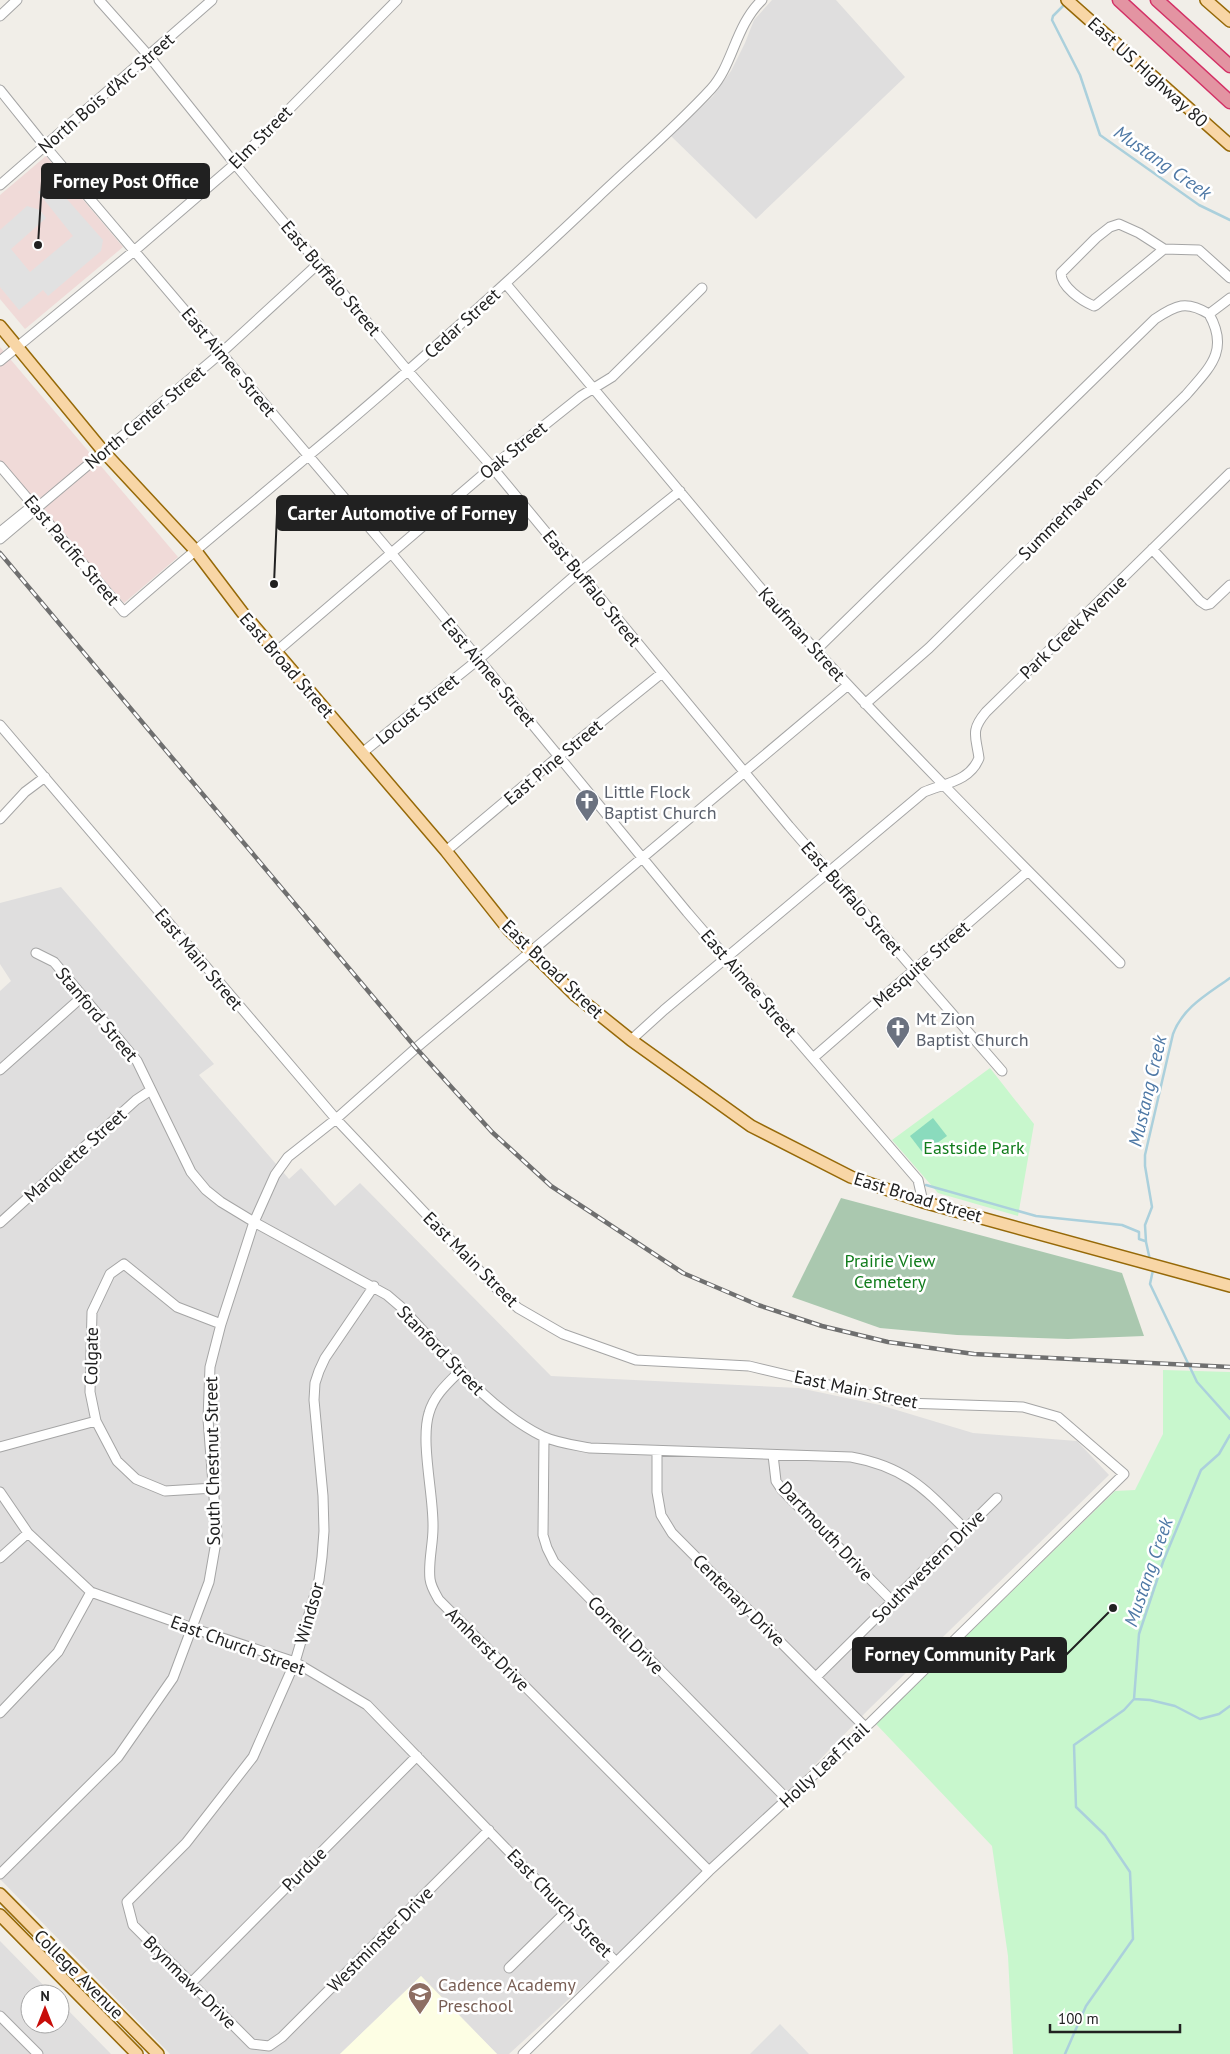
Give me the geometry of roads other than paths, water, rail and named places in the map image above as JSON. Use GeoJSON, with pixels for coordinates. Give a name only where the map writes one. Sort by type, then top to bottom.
{"type":"FeatureCollection","features":[{"type":"Feature","properties":{"kind":"highway"},"geometry":{"type":"LineString","coordinates":[[1119,0],[1230,102]]}},
{"type":"Feature","properties":{"kind":"highway"},"geometry":{"type":"LineString","coordinates":[[1158,0],[1230,66]]}},
{"type":"Feature","properties":{"kind":"main road","name":"East US Highway 80"},"geometry":{"type":"LineString","coordinates":[[1067,0],[1230,145]]}},
{"type":"Feature","properties":{"kind":"main road"},"geometry":{"type":"LineString","coordinates":[[1206,0],[1230,22]]}},
{"type":"Feature","properties":{"kind":"main road","name":"East Broad Street"},"geometry":{"type":"LineString","coordinates":[[0,326],[103,451],[195,550],[242,612],[446,851],[508,929],[576,995],[631,1040],[751,1126],[851,1177],[924,1202],[1230,1286]]}},
{"type":"Feature","properties":{"kind":"main road","name":"College Avenue"},"geometry":{"type":"LineString","coordinates":[[0,1894],[158,2054]]}},
{"type":"Feature","properties":{"kind":"main road","name":"College Avenue"},"geometry":{"type":"LineString","coordinates":[[0,1915],[136,2054]]}},
{"type":"Feature","properties":{"kind":"street"},"geometry":{"type":"LineString","coordinates":[[0,16],[17,0]]}},
{"type":"Feature","properties":{"kind":"street","name":"East Buffalo Street"},"geometry":{"type":"LineString","coordinates":[[99,0],[148,55],[235,164],[408,371],[492,466],[828,872],[1002,1071]]}},
{"type":"Feature","properties":{"kind":"street","name":"North Bois d’Arc Street"},"geometry":{"type":"LineString","coordinates":[[0,185],[212,0]]}},
{"type":"Feature","properties":{"kind":"street","name":"Elm Street"},"geometry":{"type":"LineString","coordinates":[[0,361],[134,251],[235,164],[397,0]]}},
{"type":"Feature","properties":{"kind":"street","name":"Cedar Street"},"geometry":{"type":"LineString","coordinates":[[124,612],[408,371],[506,284],[713,87],[721,75],[745,20],[762,0]]}},
{"type":"Feature","properties":{"kind":"street","name":"East Aimee Street"},"geometry":{"type":"LineString","coordinates":[[0,90],[45,146],[392,554],[728,958],[918,1180],[924,1202]]}},
{"type":"Feature","properties":{"kind":"street"},"geometry":{"type":"LineString","coordinates":[[1164,249],[1094,306],[1083,300],[1069,288],[1061,277],[1061,273],[1096,238],[1110,227],[1119,224],[1139,232],[1164,249],[1199,250],[1230,278]]}},
{"type":"Feature","properties":{"kind":"street","name":"North Center Street"},"geometry":{"type":"LineString","coordinates":[[0,539],[31,515],[36,508],[221,353],[319,264]]}},
{"type":"Feature","properties":{"kind":"street","name":"Kaufman Street"},"geometry":{"type":"LineString","coordinates":[[506,284],[773,603],[815,650],[865,704],[1120,963]]}},
{"type":"Feature","properties":{"kind":"street","name":"Oak Street"},"geometry":{"type":"LineString","coordinates":[[277,651],[492,466],[593,388],[612,377],[702,288]]}},
{"type":"Feature","properties":{"kind":"street"},"geometry":{"type":"LineString","coordinates":[[815,650],[1155,320],[1175,307],[1181,306],[1190,306],[1209,314],[1230,298]]}},
{"type":"Feature","properties":{"kind":"street","name":"Summerhaven"},"geometry":{"type":"LineString","coordinates":[[865,704],[929,648],[1179,402],[1213,365],[1219,340],[1209,314]]}},
{"type":"Feature","properties":{"kind":"street","name":"East Pacific Street"},"geometry":{"type":"LineString","coordinates":[[0,466],[124,612]]}},
{"type":"Feature","properties":{"kind":"street","name":"Park Creek Avenue"},"geometry":{"type":"LineString","coordinates":[[631,1040],[664,1010],[924,792],[943,784],[957,782],[971,772],[979,758],[974,732],[977,722],[1230,473]]}},
{"type":"Feature","properties":{"kind":"street","name":"Locust Street"},"geometry":{"type":"LineString","coordinates":[[362,753],[479,659],[579,572],[680,491]]}},
{"type":"Feature","properties":{"kind":"street","name":"North Center Street"},"geometry":{"type":"LineString","coordinates":[[0,532],[26,511],[36,508]]}},
{"type":"Feature","properties":{"kind":"street"},"geometry":{"type":"LineString","coordinates":[[1152,549],[1200,601],[1206,605],[1210,604],[1230,585]]}},
{"type":"Feature","properties":{"kind":"street","name":"East Pine Street"},"geometry":{"type":"LineString","coordinates":[[446,851],[662,673]]}},
{"type":"Feature","properties":{"kind":"street","name":"South Chestnut Street"},"geometry":{"type":"LineString","coordinates":[[0,1874],[118,1757],[173,1678],[209,1582],[217,1536],[208,1419],[210,1367],[221,1324],[254,1222],[275,1175],[288,1157],[336,1119],[416,1048],[848,685]]}},
{"type":"Feature","properties":{"kind":"street","name":"East Main Street"},"geometry":{"type":"LineString","coordinates":[[0,725],[336,1119],[495,1287],[518,1308],[564,1334],[636,1360],[749,1366],[905,1403],[1023,1407],[1058,1416],[1124,1474]]}},
{"type":"Feature","properties":{"kind":"street"},"geometry":{"type":"LineString","coordinates":[[0,819],[25,792],[45,777]]}},
{"type":"Feature","properties":{"kind":"street","name":"Mesquite Street"},"geometry":{"type":"LineString","coordinates":[[813,1058],[1028,871]]}},
{"type":"Feature","properties":{"kind":"street","name":"Stanford Street"},"geometry":{"type":"LineString","coordinates":[[36,953],[54,962],[138,1061],[191,1172],[206,1190],[221,1202],[254,1222],[374,1286],[401,1307],[489,1400],[544,1436],[568,1444],[590,1448],[851,1457],[871,1461],[890,1467],[912,1479],[931,1494],[965,1529]]}},
{"type":"Feature","properties":{"kind":"street"},"geometry":{"type":"LineString","coordinates":[[0,1070],[83,996]]}},
{"type":"Feature","properties":{"kind":"street","name":"Marquette Street"},"geometry":{"type":"LineString","coordinates":[[0,1222],[136,1100],[151,1090]]}},
{"type":"Feature","properties":{"kind":"street","name":"Colgate"},"geometry":{"type":"LineString","coordinates":[[214,1488],[165,1491],[136,1479],[117,1461],[96,1421],[90,1392],[92,1312],[110,1274],[124,1264],[177,1307],[221,1324]]}},
{"type":"Feature","properties":{"kind":"street","name":"Windsor"},"geometry":{"type":"LineString","coordinates":[[127,1902],[186,1842],[253,1757],[295,1662],[319,1580],[324,1530],[314,1400],[315,1383],[318,1371],[325,1358],[374,1286]]}},
{"type":"Feature","properties":{"kind":"street","name":"Amherst Drive"},"geometry":{"type":"LineString","coordinates":[[461,1370],[445,1385],[435,1399],[429,1413],[426,1432],[433,1528],[430,1577],[432,1589],[438,1600],[709,1871]]}},
{"type":"Feature","properties":{"kind":"street"},"geometry":{"type":"LineString","coordinates":[[0,1447],[96,1421]]}},
{"type":"Feature","properties":{"kind":"street","name":"Cornell Drive"},"geometry":{"type":"LineString","coordinates":[[544,1436],[543,1535],[554,1562],[787,1799]]}},
{"type":"Feature","properties":{"kind":"street","name":"Centenary Drive"},"geometry":{"type":"LineString","coordinates":[[657,1451],[657,1492],[661,1515],[672,1533],[865,1727]]}},
{"type":"Feature","properties":{"kind":"street","name":"Dartmouth Drive"},"geometry":{"type":"LineString","coordinates":[[773,1455],[776,1482],[782,1490],[892,1600]]}},
{"type":"Feature","properties":{"kind":"street","name":"Holly Leaf Trail"},"geometry":{"type":"LineString","coordinates":[[522,2054],[709,1871],[865,1727],[1124,1474]]}},
{"type":"Feature","properties":{"kind":"street","name":"East Church Street"},"geometry":{"type":"LineString","coordinates":[[0,1492],[28,1533],[91,1592],[295,1662],[367,1705],[616,1962]]}},
{"type":"Feature","properties":{"kind":"street","name":"Southwestern Drive"},"geometry":{"type":"LineString","coordinates":[[816,1677],[997,1498]]}},
{"type":"Feature","properties":{"kind":"street"},"geometry":{"type":"LineString","coordinates":[[0,1558],[28,1533]]}},
{"type":"Feature","properties":{"kind":"street"},"geometry":{"type":"LineString","coordinates":[[0,1713],[58,1652],[91,1592]]}},
{"type":"Feature","properties":{"kind":"street","name":"Purdue"},"geometry":{"type":"LineString","coordinates":[[191,1982],[417,1756]]}},
{"type":"Feature","properties":{"kind":"street","name":"Westminster Drive"},"geometry":{"type":"LineString","coordinates":[[270,2046],[282,2037],[489,1830]]}},
{"type":"Feature","properties":{"kind":"street","name":"Brynmawr Drive"},"geometry":{"type":"LineString","coordinates":[[127,1902],[133,1924],[252,2044],[270,2046]]}},
{"type":"Feature","properties":{"kind":"street"},"geometry":{"type":"LineString","coordinates":[[509,1968],[567,1911]]}},
{"type":"Feature","properties":{"kind":"street"},"geometry":{"type":"LineString","coordinates":[[0,2016],[38,2054]]}},
{"type":"Feature","properties":{"kind":"waterway","name":"Mustang Creek"},"geometry":{"type":"LineString","coordinates":[[1063,6],[1053,16],[1052,20],[1080,75],[1100,135],[1199,205],[1230,220]]}},
{"type":"Feature","properties":{"kind":"waterway","name":"Mustang Creek"},"geometry":{"type":"LineString","coordinates":[[1150,1260],[1145,1225],[1152,1207],[1145,1155],[1173,1034],[1177,1024],[1197,1002],[1230,978]]}},
{"type":"Feature","properties":{"kind":"waterway"},"geometry":{"type":"LineString","coordinates":[[926,1185],[1036,1216],[1122,1225],[1139,1232],[1139,1239],[1145,1241]]}},
{"type":"Feature","properties":{"kind":"waterway","name":"Mustang Creek"},"geometry":{"type":"LineString","coordinates":[[1153,1270],[1150,1284],[1197,1382],[1230,1419]]}},
{"type":"Feature","properties":{"kind":"waterway","name":"Mustang Creek"},"geometry":{"type":"LineString","coordinates":[[1065,2054],[1086,2006],[1133,1939],[1130,1872],[1105,1835],[1076,1807],[1074,1745],[1124,1710],[1134,1699],[1139,1634],[1163,1562],[1201,1470],[1219,1454],[1230,1435]]}},
{"type":"Feature","properties":{"kind":"waterway"},"geometry":{"type":"LineString","coordinates":[[1134,1699],[1150,1700],[1175,1706],[1200,1719],[1219,1714],[1230,1706]]}},
{"type":"Feature","properties":{"kind":"railway"},"geometry":{"type":"LineString","coordinates":[[0,553],[416,1048],[492,1132],[551,1186],[683,1273],[758,1305],[822,1326],[888,1342],[974,1354],[1230,1367]]}},
{"type":"Feature","properties":{"kind":"place","name":"Forney Post Office"},"geometry":{"type":"Point","coordinates":[38,245]}},
{"type":"Feature","properties":{"kind":"place","name":"Carter Automotive of Forney"},"geometry":{"type":"Point","coordinates":[274,584]}},
{"type":"Feature","properties":{"kind":"place","name":"Little Flock Baptist Church"},"geometry":{"type":"Point","coordinates":[587,822]}},
{"type":"Feature","properties":{"kind":"place","name":"Mt Zion Baptist Church"},"geometry":{"type":"Point","coordinates":[898,1049]}},
{"type":"Feature","properties":{"kind":"place","name":"Forney Community Park"},"geometry":{"type":"Point","coordinates":[1113,1608]}},
{"type":"Feature","properties":{"kind":"place","name":"Cadence Academy Preschool"},"geometry":{"type":"Point","coordinates":[420,2015]}},
{"type":"Feature","properties":{"kind":"park label","name":"Eastside Park"},"geometry":{"type":"Point","coordinates":[974,1147]}},
{"type":"Feature","properties":{"kind":"park label","name":"Prairie View Cemetery"},"geometry":{"type":"Point","coordinates":[890,1270]}}]}
